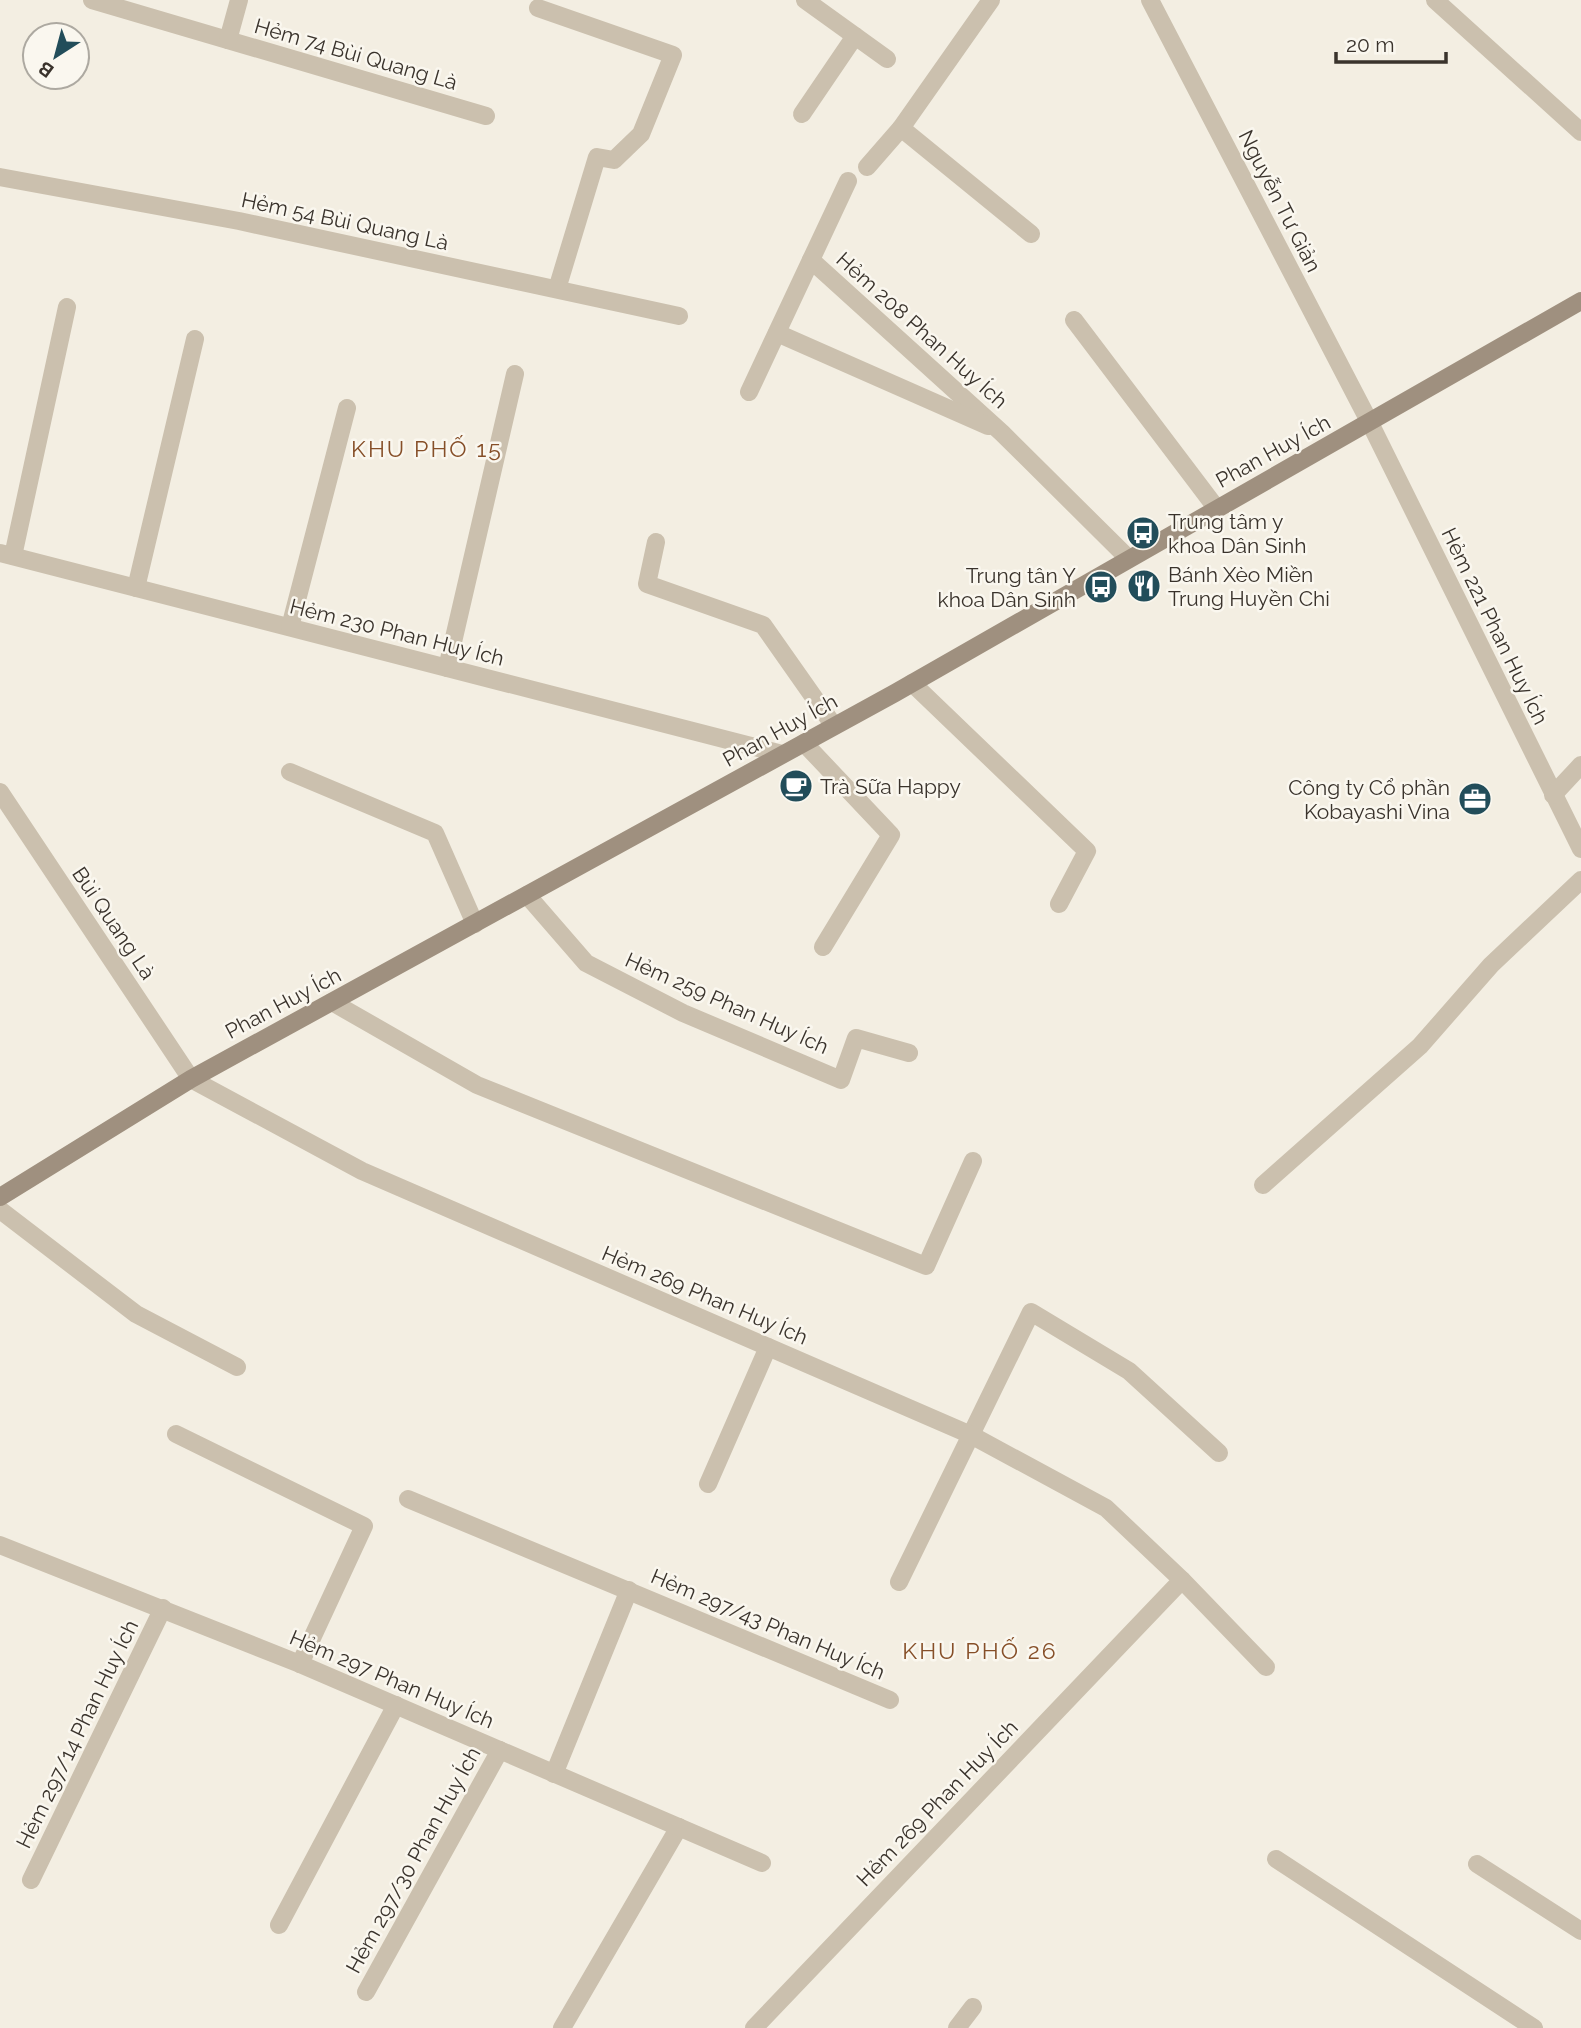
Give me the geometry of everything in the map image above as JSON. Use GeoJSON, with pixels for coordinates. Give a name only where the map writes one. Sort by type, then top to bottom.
{"type":"FeatureCollection","features":[{"type":"Feature","properties":{"kind":"main road","name":"Phan Huy Ích"},"geometry":{"type":"LineString","coordinates":[[0,1197],[191,1079],[912,683],[1581,301]]}},
{"type":"Feature","properties":{"kind":"street","name":"Hẻm 74 Bùi Quang Là"},"geometry":{"type":"LineString","coordinates":[[92,0],[486,116]]}},
{"type":"Feature","properties":{"kind":"street"},"geometry":{"type":"LineString","coordinates":[[228,40],[239,0]]}},
{"type":"Feature","properties":{"kind":"street"},"geometry":{"type":"LineString","coordinates":[[805,0],[827,6],[855,36],[887,59]]}},
{"type":"Feature","properties":{"kind":"street"},"geometry":{"type":"LineString","coordinates":[[867,167],[901,128],[991,0]]}},
{"type":"Feature","properties":{"kind":"street","name":"Nguyễn Tư Giản"},"geometry":{"type":"LineString","coordinates":[[1150,0],[1370,423]]}},
{"type":"Feature","properties":{"kind":"street"},"geometry":{"type":"LineString","coordinates":[[1435,0],[1581,132]]}},
{"type":"Feature","properties":{"kind":"street"},"geometry":{"type":"LineString","coordinates":[[538,8],[673,55],[641,134],[614,160],[597,157],[557,289]]}},
{"type":"Feature","properties":{"kind":"street"},"geometry":{"type":"LineString","coordinates":[[802,114],[855,36]]}},
{"type":"Feature","properties":{"kind":"street"},"geometry":{"type":"LineString","coordinates":[[901,128],[1031,234]]}},
{"type":"Feature","properties":{"kind":"street","name":"Hẻm 54 Bùi Quang Là"},"geometry":{"type":"LineString","coordinates":[[0,177],[239,221],[679,316]]}},
{"type":"Feature","properties":{"kind":"street","name":"Hẻm 208 Phan Huy Ích"},"geometry":{"type":"LineString","coordinates":[[749,392],[848,181]]}},
{"type":"Feature","properties":{"kind":"street","name":"Hẻm 208 Phan Huy Ích"},"geometry":{"type":"LineString","coordinates":[[811,260],[1002,433],[1129,559]]}},
{"type":"Feature","properties":{"kind":"street"},"geometry":{"type":"LineString","coordinates":[[6,554],[68,307]]}},
{"type":"Feature","properties":{"kind":"street"},"geometry":{"type":"LineString","coordinates":[[1074,320],[1217,509]]}},
{"type":"Feature","properties":{"kind":"street","name":"Hẻm 208 Phan Huy Ích"},"geometry":{"type":"LineString","coordinates":[[777,333],[1002,433]]}},
{"type":"Feature","properties":{"kind":"street"},"geometry":{"type":"LineString","coordinates":[[136,588],[195,339]]}},
{"type":"Feature","properties":{"kind":"street"},"geometry":{"type":"LineString","coordinates":[[447,668],[515,374]]}},
{"type":"Feature","properties":{"kind":"street"},"geometry":{"type":"LineString","coordinates":[[290,627],[347,408]]}},
{"type":"Feature","properties":{"kind":"street","name":"Hẻm 221 Phan Huy Ích"},"geometry":{"type":"LineString","coordinates":[[1370,423],[1581,849]]}},
{"type":"Feature","properties":{"kind":"street"},"geometry":{"type":"LineString","coordinates":[[656,542],[647,584],[763,625],[834,726]]}},
{"type":"Feature","properties":{"kind":"street","name":"Hẻm 230 Phan Huy Ích"},"geometry":{"type":"LineString","coordinates":[[6,554],[782,754]]}},
{"type":"Feature","properties":{"kind":"street"},"geometry":{"type":"LineString","coordinates":[[912,683],[1087,851],[1059,904]]}},
{"type":"Feature","properties":{"kind":"street"},"geometry":{"type":"LineString","coordinates":[[804,743],[891,835],[823,947]]}},
{"type":"Feature","properties":{"kind":"street"},"geometry":{"type":"LineString","coordinates":[[1553,795],[1581,765]]}},
{"type":"Feature","properties":{"kind":"street"},"geometry":{"type":"LineString","coordinates":[[290,772],[435,833],[475,924]]}},
{"type":"Feature","properties":{"kind":"street","name":"Bùi Quang Là"},"geometry":{"type":"LineString","coordinates":[[0,792],[191,1079]]}},
{"type":"Feature","properties":{"kind":"street"},"geometry":{"type":"LineString","coordinates":[[1263,1185],[1420,1046],[1491,965],[1581,880]]}},
{"type":"Feature","properties":{"kind":"street","name":"Hẻm 259 Phan Huy Ích"},"geometry":{"type":"LineString","coordinates":[[527,895],[586,963],[683,1013],[841,1080],[856,1038],[909,1053]]}},
{"type":"Feature","properties":{"kind":"street"},"geometry":{"type":"LineString","coordinates":[[332,1002],[477,1085],[926,1266],[973,1161]]}},
{"type":"Feature","properties":{"kind":"street","name":"Hẻm 269 Phan Huy Ích"},"geometry":{"type":"LineString","coordinates":[[191,1079],[362,1171],[971,1435],[1106,1508],[1182,1580],[1266,1667]]}},
{"type":"Feature","properties":{"kind":"street"},"geometry":{"type":"LineString","coordinates":[[0,1210],[136,1314],[237,1367]]}},
{"type":"Feature","properties":{"kind":"street"},"geometry":{"type":"LineString","coordinates":[[898,1582],[1031,1312],[1129,1371],[1219,1453]]}},
{"type":"Feature","properties":{"kind":"street"},"geometry":{"type":"LineString","coordinates":[[708,1484],[768,1348]]}},
{"type":"Feature","properties":{"kind":"street"},"geometry":{"type":"LineString","coordinates":[[176,1434],[365,1526],[300,1664]]}},
{"type":"Feature","properties":{"kind":"street","name":"Hẻm 297/43 Phan Huy Ích"},"geometry":{"type":"LineString","coordinates":[[408,1499],[890,1700]]}},
{"type":"Feature","properties":{"kind":"street","name":"Hẻm 297 Phan Huy Ích"},"geometry":{"type":"LineString","coordinates":[[0,1545],[300,1664],[762,1863]]}},
{"type":"Feature","properties":{"kind":"street","name":"Hẻm 269 Phan Huy Ích"},"geometry":{"type":"LineString","coordinates":[[754,2028],[1182,1580]]}},
{"type":"Feature","properties":{"kind":"street","name":"Hẻm 297/43 Phan Huy Ích"},"geometry":{"type":"LineString","coordinates":[[554,1774],[629,1590]]}},
{"type":"Feature","properties":{"kind":"street","name":"Hẻm 297/14 Phan Huy Ích"},"geometry":{"type":"LineString","coordinates":[[31,1880],[163,1608]]}},
{"type":"Feature","properties":{"kind":"street"},"geometry":{"type":"LineString","coordinates":[[279,1924],[396,1705]]}},
{"type":"Feature","properties":{"kind":"street","name":"Hẻm 297/30 Phan Huy Ích"},"geometry":{"type":"LineString","coordinates":[[366,1992],[500,1750]]}},
{"type":"Feature","properties":{"kind":"street"},"geometry":{"type":"LineString","coordinates":[[562,2028],[678,1827]]}},
{"type":"Feature","properties":{"kind":"street"},"geometry":{"type":"LineString","coordinates":[[1276,1858],[1534,2028]]}},
{"type":"Feature","properties":{"kind":"street"},"geometry":{"type":"LineString","coordinates":[[1477,1864],[1581,1931]]}},
{"type":"Feature","properties":{"kind":"street"},"geometry":{"type":"LineString","coordinates":[[957,2028],[973,2007]]}},
{"type":"Feature","properties":{"kind":"place","name":"Trung tâm y khoa Dân Sinh"},"geometry":{"type":"Point","coordinates":[1143,533]}},
{"type":"Feature","properties":{"kind":"place","name":"Bánh Xèo Miền Trung Huyền Chi"},"geometry":{"type":"Point","coordinates":[1144,586]}},
{"type":"Feature","properties":{"kind":"place","name":"Trung tân Y khoa Dân Sinh"},"geometry":{"type":"Point","coordinates":[1101,587]}},
{"type":"Feature","properties":{"kind":"place","name":"Trà Sữa Happy"},"geometry":{"type":"Point","coordinates":[796,786]}},
{"type":"Feature","properties":{"kind":"place","name":"Công ty Cổ phần Kobayashi Vina"},"geometry":{"type":"Point","coordinates":[1475,799]}},
{"type":"Feature","properties":{"kind":"district","name":"KHU PHỐ 15"},"geometry":{"type":"Point","coordinates":[427,448]}},
{"type":"Feature","properties":{"kind":"district","name":"KHU PHỐ 26"},"geometry":{"type":"Point","coordinates":[980,1650]}}]}
